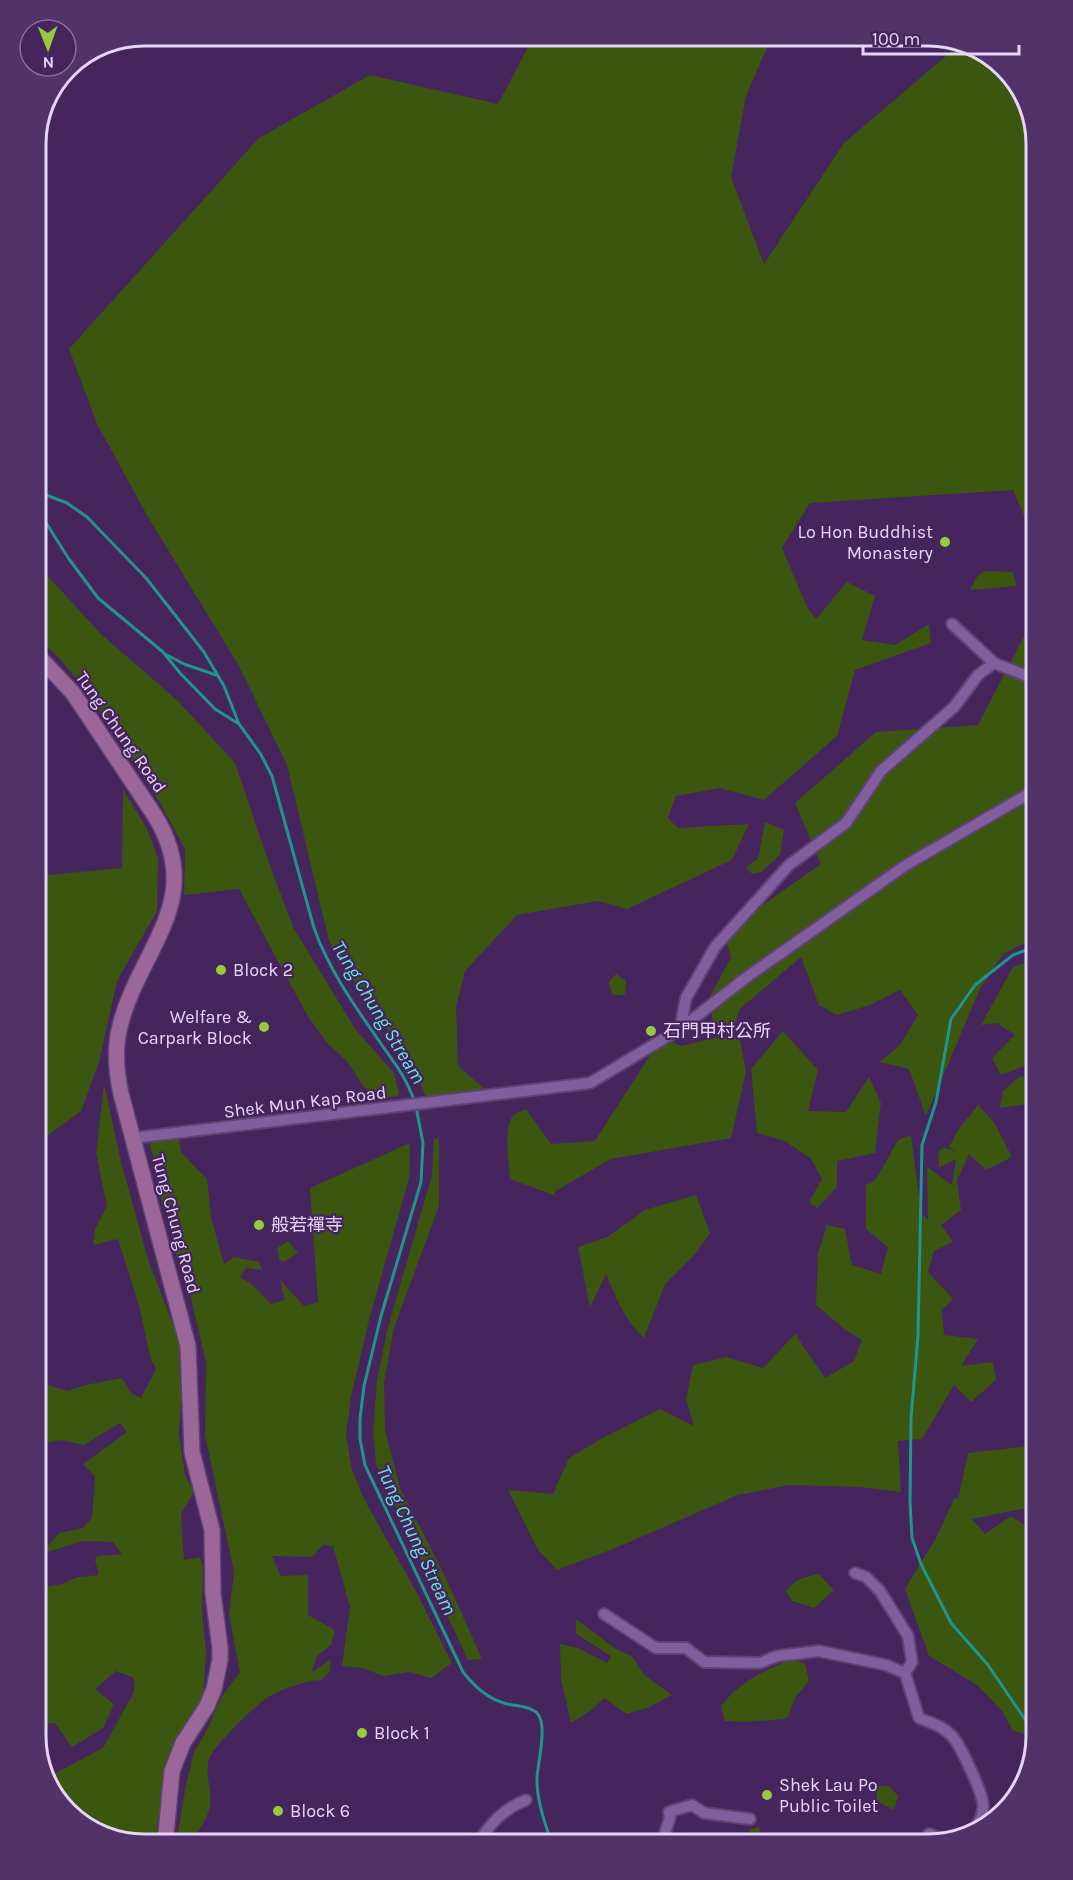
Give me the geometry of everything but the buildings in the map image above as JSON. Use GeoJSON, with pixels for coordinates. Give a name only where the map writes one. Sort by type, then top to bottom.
{"type":"FeatureCollection","features":[{"type":"Feature","properties":{"kind":"main road","name":"Tung Chung Road"},"geometry":{"type":"LineString","coordinates":[[47,664],[79,702],[155,816],[171,852],[174,881],[169,913],[123,1014],[117,1040],[116,1068],[188,1346],[192,1452],[212,1530],[213,1593],[220,1647],[220,1666],[214,1689],[207,1706],[183,1743],[172,1771],[166,1833]]}},
{"type":"Feature","properties":{"kind":"street"},"geometry":{"type":"LineString","coordinates":[[952,624],[994,663],[1026,676]]}},
{"type":"Feature","properties":{"kind":"street"},"geometry":{"type":"LineString","coordinates":[[680,1029],[686,998],[715,947],[789,865],[846,823],[881,771],[954,707],[978,675],[994,663]]}},
{"type":"Feature","properties":{"kind":"street","name":"Shek Mun Kap Road"},"geometry":{"type":"LineString","coordinates":[[133,1138],[590,1083],[680,1029],[747,977],[906,865],[1026,795]]}},
{"type":"Feature","properties":{"kind":"street"},"geometry":{"type":"LineString","coordinates":[[855,1573],[866,1577],[880,1591],[908,1636],[912,1662],[905,1673],[919,1718],[940,1726],[953,1736],[978,1785],[983,1803],[981,1818]]}},
{"type":"Feature","properties":{"kind":"street"},"geometry":{"type":"LineString","coordinates":[[604,1614],[656,1648],[686,1648],[704,1662],[760,1663],[777,1656],[819,1651],[886,1665],[905,1673]]}},
{"type":"Feature","properties":{"kind":"street"},"geometry":{"type":"LineString","coordinates":[[485,1833],[498,1816],[513,1805],[526,1800]]}},
{"type":"Feature","properties":{"kind":"street"},"geometry":{"type":"LineString","coordinates":[[665,1834],[670,1818],[669,1812],[692,1806],[704,1814],[750,1819]]}},
{"type":"Feature","properties":{"kind":"green space"},"geometry":{"type":"Polygon","coordinates":[[[528,46],[767,47],[746,96],[731,177],[764,264],[844,143],[953,50],[983,63],[1010,90],[1025,125],[1026,521],[1013,490],[810,503],[782,548],[807,607],[816,619],[847,582],[875,596],[862,640],[895,645],[929,624],[931,643],[855,670],[837,736],[764,800],[720,788],[676,796],[668,818],[678,828],[749,824],[732,860],[627,909],[598,901],[517,915],[465,971],[456,1007],[458,1066],[487,1091],[426,1098],[414,1065],[372,1010],[329,941],[287,765],[239,666],[148,517],[97,424],[69,349],[259,138],[370,75],[498,104],[528,46]]]}},
{"type":"Feature","properties":{"kind":"green space"},"geometry":{"type":"Polygon","coordinates":[[[986,571],[1013,572],[1017,586],[970,590],[978,575],[986,571]]]}},
{"type":"Feature","properties":{"kind":"green space"},"geometry":{"type":"Polygon","coordinates":[[[47,575],[100,633],[179,702],[235,763],[294,929],[356,1030],[394,1073],[399,1095],[376,1100],[361,1083],[348,1062],[328,1044],[307,1015],[239,889],[184,895],[185,849],[159,801],[82,685],[47,647],[47,575]]]}},
{"type":"Feature","properties":{"kind":"green space"},"geometry":{"type":"Polygon","coordinates":[[[1026,632],[1026,942],[1003,954],[980,989],[926,1116],[909,1069],[880,1062],[901,1044],[918,1015],[900,990],[870,1005],[837,1015],[819,1005],[801,957],[740,1009],[734,1028],[714,1028],[709,998],[731,958],[727,943],[751,913],[821,864],[795,803],[876,732],[978,725],[1026,632]]]}},
{"type":"Feature","properties":{"kind":"green space"},"geometry":{"type":"Polygon","coordinates":[[[123,789],[147,829],[158,858],[157,911],[117,981],[99,1062],[81,1111],[46,1136],[47,875],[122,868],[123,789]]]}},
{"type":"Feature","properties":{"kind":"green space"},"geometry":{"type":"Polygon","coordinates":[[[765,822],[784,830],[780,855],[761,872],[752,874],[746,867],[758,859],[765,822]]]}},
{"type":"Feature","properties":{"kind":"green space"},"geometry":{"type":"Polygon","coordinates":[[[1026,963],[1026,1065],[1001,1075],[992,1058],[1015,1035],[997,1023],[981,1025],[1013,967],[1026,963]]]}},
{"type":"Feature","properties":{"kind":"green space"},"geometry":{"type":"Polygon","coordinates":[[[616,974],[626,981],[625,995],[612,995],[609,982],[616,974]]]}},
{"type":"Feature","properties":{"kind":"green space"},"geometry":{"type":"Polygon","coordinates":[[[783,1031],[818,1070],[808,1111],[846,1112],[869,1077],[881,1103],[875,1153],[837,1161],[837,1187],[817,1208],[809,1202],[822,1179],[811,1159],[785,1141],[757,1133],[751,1069],[783,1031]]]}},
{"type":"Feature","properties":{"kind":"green space"},"geometry":{"type":"Polygon","coordinates":[[[739,1034],[746,1072],[731,1138],[611,1159],[554,1192],[556,1196],[510,1179],[508,1128],[516,1114],[526,1109],[551,1144],[595,1141],[661,1038],[682,1046],[739,1034]]]}},
{"type":"Feature","properties":{"kind":"green space"},"geometry":{"type":"Polygon","coordinates":[[[1020,1076],[1026,1077],[1026,1104],[1000,1108],[1003,1091],[1020,1076]]]}},
{"type":"Feature","properties":{"kind":"green space"},"geometry":{"type":"Polygon","coordinates":[[[104,1084],[121,1162],[148,1259],[182,1348],[179,1434],[185,1475],[194,1491],[181,1514],[184,1560],[200,1557],[203,1567],[202,1612],[206,1652],[203,1696],[164,1777],[156,1833],[125,1832],[90,1817],[71,1800],[55,1773],[103,1748],[134,1692],[134,1678],[116,1671],[95,1689],[114,1704],[103,1728],[72,1747],[55,1723],[46,1724],[46,1586],[62,1584],[78,1577],[99,1575],[95,1560],[97,1556],[122,1554],[113,1542],[83,1541],[46,1552],[46,1548],[59,1533],[83,1528],[92,1518],[95,1476],[83,1464],[127,1432],[120,1423],[84,1445],[61,1440],[46,1443],[46,1384],[67,1391],[122,1378],[131,1393],[141,1398],[156,1369],[150,1357],[140,1309],[118,1239],[93,1245],[95,1229],[107,1206],[96,1153],[104,1084]]]}},
{"type":"Feature","properties":{"kind":"green space"},"geometry":{"type":"Polygon","coordinates":[[[978,1105],[994,1122],[1012,1157],[986,1170],[969,1154],[957,1180],[961,1210],[941,1225],[953,1242],[934,1251],[928,1272],[953,1299],[942,1310],[944,1335],[978,1339],[961,1366],[993,1362],[996,1380],[971,1402],[954,1385],[922,1439],[898,1441],[901,1492],[861,1487],[789,1485],[738,1495],[613,1549],[557,1570],[538,1550],[508,1490],[553,1494],[569,1458],[660,1409],[694,1426],[686,1399],[693,1365],[726,1357],[763,1368],[796,1333],[825,1378],[854,1361],[862,1340],[844,1329],[816,1305],[818,1253],[827,1225],[845,1229],[852,1265],[881,1274],[888,1247],[866,1229],[866,1185],[875,1181],[898,1140],[911,1135],[921,1212],[928,1220],[927,1167],[952,1185],[956,1159],[939,1168],[938,1151],[944,1148],[956,1151],[949,1147],[958,1130],[978,1105]]]}},
{"type":"Feature","properties":{"kind":"green space"},"geometry":{"type":"Polygon","coordinates":[[[179,1138],[181,1152],[207,1179],[211,1217],[224,1264],[234,1257],[259,1262],[262,1270],[246,1268],[240,1277],[253,1285],[271,1304],[285,1300],[280,1280],[304,1306],[318,1302],[310,1188],[410,1143],[410,1175],[369,1320],[351,1397],[346,1435],[352,1470],[364,1499],[417,1593],[452,1663],[431,1678],[409,1672],[383,1676],[363,1668],[342,1666],[350,1607],[333,1546],[323,1545],[312,1557],[272,1556],[281,1576],[308,1575],[308,1615],[335,1630],[331,1645],[317,1656],[311,1673],[331,1659],[330,1671],[321,1680],[292,1686],[265,1699],[219,1744],[208,1763],[209,1812],[197,1833],[178,1833],[194,1752],[222,1696],[240,1672],[229,1615],[234,1572],[205,1435],[206,1362],[188,1286],[177,1259],[169,1218],[162,1205],[157,1170],[149,1142],[179,1138]]]}},
{"type":"Feature","properties":{"kind":"green space"},"geometry":{"type":"Polygon","coordinates":[[[439,1138],[439,1206],[394,1328],[384,1383],[385,1430],[400,1488],[444,1574],[482,1659],[468,1660],[376,1464],[373,1432],[377,1380],[388,1327],[432,1175],[434,1139],[439,1138]]]}},
{"type":"Feature","properties":{"kind":"green space"},"geometry":{"type":"Polygon","coordinates":[[[696,1195],[710,1233],[696,1253],[665,1284],[644,1338],[626,1316],[606,1274],[590,1307],[578,1247],[607,1237],[645,1210],[696,1195]]]}},
{"type":"Feature","properties":{"kind":"green space"},"geometry":{"type":"Polygon","coordinates":[[[288,1241],[298,1253],[284,1262],[279,1260],[277,1248],[288,1241]]]}},
{"type":"Feature","properties":{"kind":"green space"},"geometry":{"type":"Polygon","coordinates":[[[1026,1446],[1026,1508],[972,1519],[985,1534],[1011,1516],[1026,1526],[1026,1734],[1013,1731],[1002,1711],[977,1685],[929,1656],[905,1589],[936,1538],[955,1497],[958,1500],[968,1453],[1026,1446]]]}},
{"type":"Feature","properties":{"kind":"green space"},"geometry":{"type":"Polygon","coordinates":[[[819,1574],[834,1590],[814,1608],[792,1601],[786,1591],[789,1587],[800,1579],[819,1574]]]}},
{"type":"Feature","properties":{"kind":"green space"},"geometry":{"type":"Polygon","coordinates":[[[576,1619],[616,1649],[632,1656],[644,1675],[672,1695],[650,1707],[627,1714],[604,1698],[593,1709],[571,1723],[561,1679],[560,1644],[578,1648],[607,1663],[611,1656],[576,1634],[576,1619]]]}},
{"type":"Feature","properties":{"kind":"green space"},"geometry":{"type":"Polygon","coordinates":[[[792,1659],[805,1664],[809,1681],[795,1698],[789,1715],[785,1719],[725,1721],[721,1706],[736,1690],[772,1667],[792,1659]]]}},
{"type":"Feature","properties":{"kind":"green space"},"geometry":{"type":"Polygon","coordinates":[[[876,1786],[889,1786],[898,1796],[894,1810],[877,1801],[876,1786]]]}},
{"type":"Feature","properties":{"kind":"green space"},"geometry":{"type":"Polygon","coordinates":[[[759,1827],[761,1834],[748,1834],[750,1830],[759,1827]]]}},
{"type":"Feature","properties":{"kind":"waterway"},"geometry":{"type":"LineString","coordinates":[[47,495],[67,503],[87,517],[146,578],[204,652],[224,686],[239,724]]}},
{"type":"Feature","properties":{"kind":"waterway","name":"Tung Chung Stream"},"geometry":{"type":"LineString","coordinates":[[47,524],[98,598],[163,652],[215,709],[239,724],[260,753],[272,776],[320,943],[343,987],[404,1077],[414,1101]]}},
{"type":"Feature","properties":{"kind":"waterway"},"geometry":{"type":"LineString","coordinates":[[167,655],[184,664],[216,675]]}},
{"type":"Feature","properties":{"kind":"waterway"},"geometry":{"type":"LineString","coordinates":[[1026,950],[1013,955],[975,985],[951,1019],[936,1102],[922,1145],[918,1335],[911,1418],[910,1501],[912,1538],[921,1564],[951,1623],[988,1665],[1026,1721]]}},
{"type":"Feature","properties":{"kind":"waterway","name":"Tung Chung Stream"},"geometry":{"type":"LineString","coordinates":[[416,1107],[423,1143],[421,1182],[381,1316],[364,1386],[360,1439],[365,1465],[463,1672],[488,1696],[500,1702],[531,1709],[540,1718],[542,1744],[537,1785],[549,1834]]}},
{"type":"Feature","properties":{"kind":"place","name":"Lo Hon Buddhist Monastery"},"geometry":{"type":"Point","coordinates":[945,542]}},
{"type":"Feature","properties":{"kind":"place","name":"Block 2"},"geometry":{"type":"Point","coordinates":[221,970]}},
{"type":"Feature","properties":{"kind":"place","name":"Welfare & Carpark Block"},"geometry":{"type":"Point","coordinates":[264,1027]}},
{"type":"Feature","properties":{"kind":"place","name":"石門甲村公所"},"geometry":{"type":"Point","coordinates":[651,1031]}},
{"type":"Feature","properties":{"kind":"place","name":"般若禪寺"},"geometry":{"type":"Point","coordinates":[259,1225]}},
{"type":"Feature","properties":{"kind":"place","name":"Block 1"},"geometry":{"type":"Point","coordinates":[362,1733]}},
{"type":"Feature","properties":{"kind":"place","name":"Shek Lau Po Public Toilet"},"geometry":{"type":"Point","coordinates":[767,1795]}},
{"type":"Feature","properties":{"kind":"place","name":"Block 6"},"geometry":{"type":"Point","coordinates":[278,1811]}}]}
